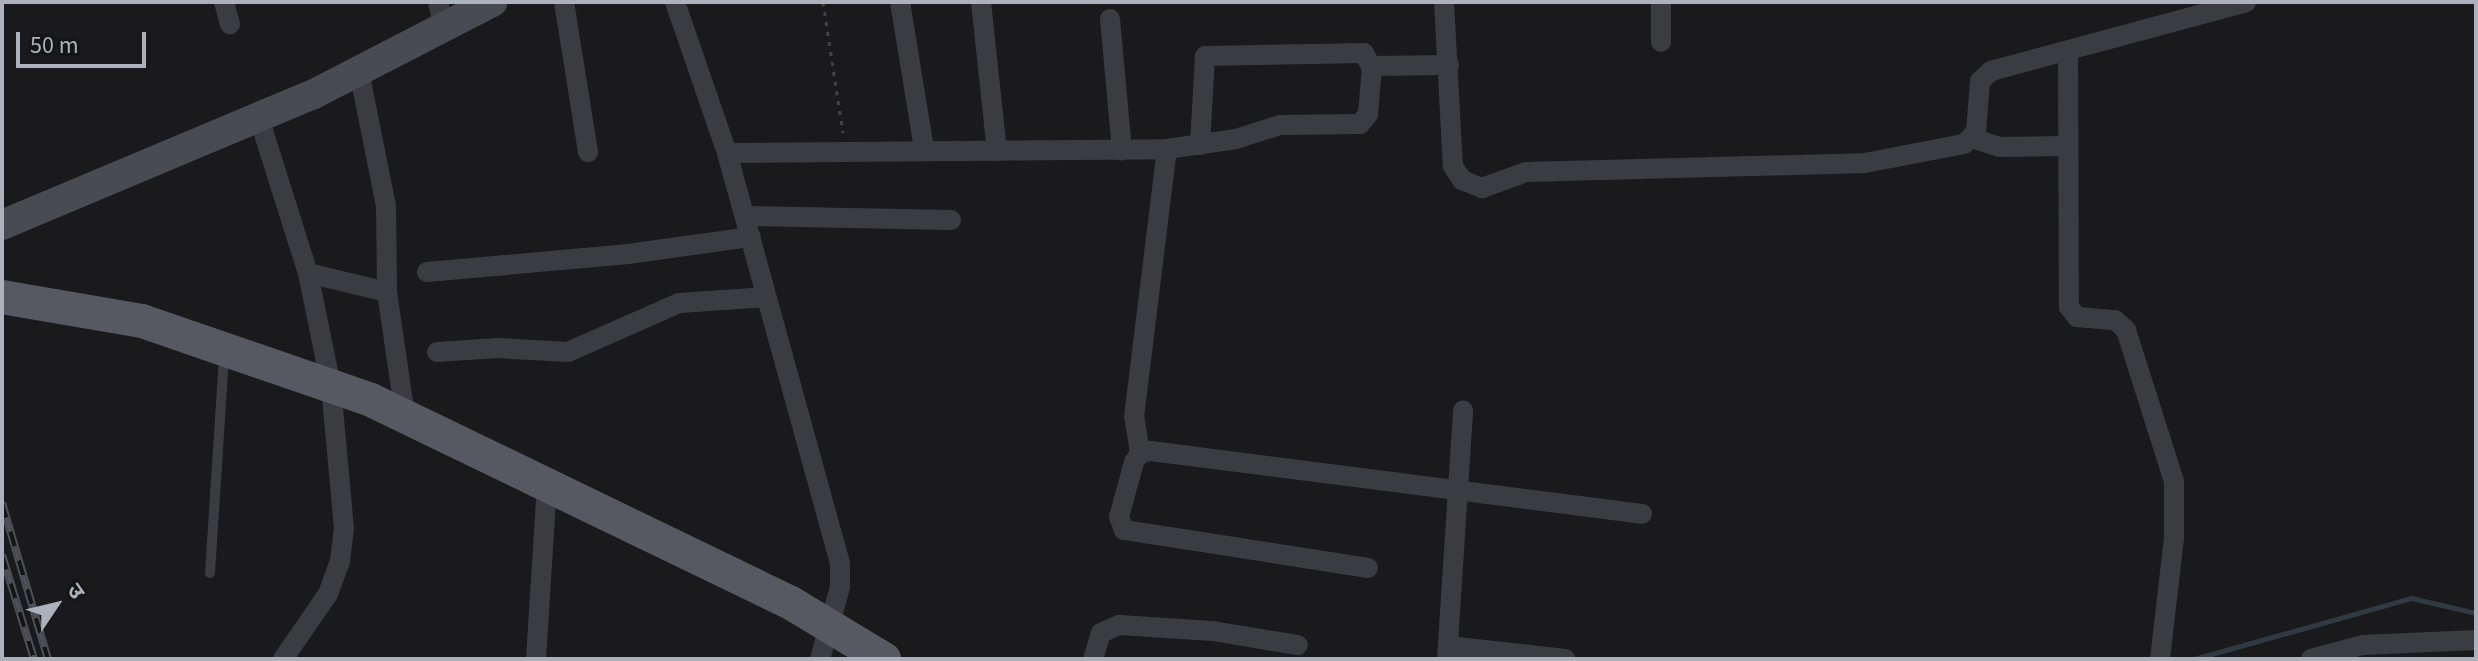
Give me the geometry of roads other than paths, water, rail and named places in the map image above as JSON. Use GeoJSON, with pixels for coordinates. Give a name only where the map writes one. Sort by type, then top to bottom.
{"type":"FeatureCollection","features":[{"type":"Feature","properties":{"kind":"main road"},"geometry":{"type":"LineString","coordinates":[[2,297],[142,321],[331,386],[405,416],[831,624],[884,659]]}},
{"type":"Feature","properties":{"kind":"street"},"geometry":{"type":"LineString","coordinates":[[224,2],[230,24]]}},
{"type":"Feature","properties":{"kind":"street"},"geometry":{"type":"LineString","coordinates":[[2,225],[259,118],[359,71],[441,14],[492,2]]}},
{"type":"Feature","properties":{"kind":"street"},"geometry":{"type":"LineString","coordinates":[[564,2],[588,152]]}},
{"type":"Feature","properties":{"kind":"street"},"geometry":{"type":"LineString","coordinates":[[675,2],[727,153],[840,564],[831,624],[820,659]]}},
{"type":"Feature","properties":{"kind":"street"},"geometry":{"type":"LineString","coordinates":[[900,2],[924,148]]}},
{"type":"Feature","properties":{"kind":"street"},"geometry":{"type":"LineString","coordinates":[[981,2],[997,151]]}},
{"type":"Feature","properties":{"kind":"street"},"geometry":{"type":"LineString","coordinates":[[1444,2],[1453,166],[1462,180],[1482,188],[1526,172],[1557,169],[1883,161],[1972,138],[1999,147],[2068,146]]}},
{"type":"Feature","properties":{"kind":"street"},"geometry":{"type":"LineString","coordinates":[[1661,2],[1661,42]]}},
{"type":"Feature","properties":{"kind":"street"},"geometry":{"type":"LineString","coordinates":[[1972,138],[1977,89],[1984,76],[2245,2]]}},
{"type":"Feature","properties":{"kind":"street"},"geometry":{"type":"LineString","coordinates":[[1110,19],[1122,150]]}},
{"type":"Feature","properties":{"kind":"street"},"geometry":{"type":"LineString","coordinates":[[2068,52],[2069,307],[2077,317],[2115,320],[2126,330],[2174,481],[2174,538],[2160,659]]}},
{"type":"Feature","properties":{"kind":"street"},"geometry":{"type":"LineString","coordinates":[[727,153],[924,148],[997,151],[1167,149],[1200,145],[1280,125],[1362,123],[1368,114],[1371,67],[1364,53],[1205,56],[1200,145]]}},
{"type":"Feature","properties":{"kind":"street"},"geometry":{"type":"LineString","coordinates":[[1371,67],[1449,65]]}},
{"type":"Feature","properties":{"kind":"street"},"geometry":{"type":"LineString","coordinates":[[359,71],[386,206],[387,292],[405,416]]}},
{"type":"Feature","properties":{"kind":"street"},"geometry":{"type":"LineString","coordinates":[[259,118],[308,273],[331,386],[344,528],[340,561],[319,610],[283,659]]}},
{"type":"Feature","properties":{"kind":"street"},"geometry":{"type":"LineString","coordinates":[[1167,149],[1134,417],[1140,453],[1119,517],[1124,530],[1368,568]]}},
{"type":"Feature","properties":{"kind":"street"},"geometry":{"type":"LineString","coordinates":[[745,216],[951,220]]}},
{"type":"Feature","properties":{"kind":"street"},"geometry":{"type":"LineString","coordinates":[[427,272],[628,254],[751,237]]}},
{"type":"Feature","properties":{"kind":"street"},"geometry":{"type":"LineString","coordinates":[[308,273],[387,292]]}},
{"type":"Feature","properties":{"kind":"street"},"geometry":{"type":"LineString","coordinates":[[437,352],[484,348],[568,352],[693,299],[766,297]]}},
{"type":"Feature","properties":{"kind":"street"},"geometry":{"type":"LineString","coordinates":[[1463,411],[1448,652],[1565,659]]}},
{"type":"Feature","properties":{"kind":"street"},"geometry":{"type":"LineString","coordinates":[[1140,453],[1642,514]]}},
{"type":"Feature","properties":{"kind":"street"},"geometry":{"type":"LineString","coordinates":[[536,659],[547,486]]}},
{"type":"Feature","properties":{"kind":"street"},"geometry":{"type":"LineString","coordinates":[[1093,659],[1101,633],[1119,625],[1213,631],[1298,645]]}},
{"type":"Feature","properties":{"kind":"street"},"geometry":{"type":"LineString","coordinates":[[2311,659],[2363,645],[2476,640]]}},
{"type":"Feature","properties":{"kind":"lane"},"geometry":{"type":"LineString","coordinates":[[210,573],[224,350]]}},
{"type":"Feature","properties":{"kind":"waterway"},"geometry":{"type":"LineString","coordinates":[[2194,659],[2411,598],[2476,613]]}},
{"type":"Feature","properties":{"kind":"railway"},"geometry":{"type":"LineString","coordinates":[[2,503],[48,659]]}},
{"type":"Feature","properties":{"kind":"railway"},"geometry":{"type":"LineString","coordinates":[[2,555],[34,659]]}}]}
